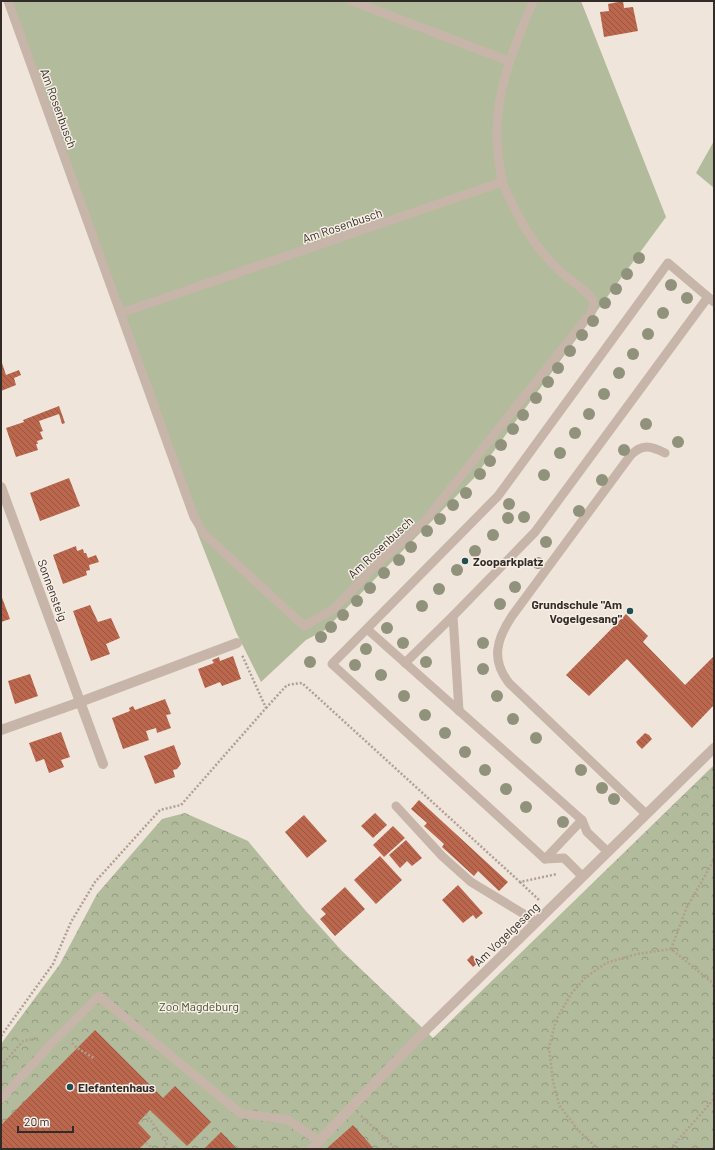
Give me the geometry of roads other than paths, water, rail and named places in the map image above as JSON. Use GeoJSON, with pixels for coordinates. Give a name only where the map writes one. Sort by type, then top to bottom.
{"type":"FeatureCollection","features":[{"type":"Feature","properties":{"kind":"street","name":"Sonnensteig"},"geometry":{"type":"LineString","coordinates":[[1,487],[103,764]]}},
{"type":"Feature","properties":{"kind":"street"},"geometry":{"type":"LineString","coordinates":[[1,730],[237,643]]}},
{"type":"Feature","properties":{"kind":"street","name":"Am Vogelgesang"},"geometry":{"type":"LineString","coordinates":[[319,1141],[425,1031],[714,748]]}},
{"type":"Feature","properties":{"kind":"lane","name":"Am Rosenbusch"},"geometry":{"type":"LineString","coordinates":[[8,1],[194,517],[205,535],[304,626],[334,609],[373,568],[425,521],[591,313],[593,305],[590,296],[560,272],[537,247],[519,219],[502,182],[497,137],[503,83],[509,61],[533,1]]}},
{"type":"Feature","properties":{"kind":"lane"},"geometry":{"type":"LineString","coordinates":[[352,1],[509,61]]}},
{"type":"Feature","properties":{"kind":"lane","name":"Am Rosenbusch"},"geometry":{"type":"LineString","coordinates":[[121,313],[502,182]]}},
{"type":"Feature","properties":{"kind":"lane"},"geometry":{"type":"LineString","coordinates":[[405,663],[535,532],[711,299],[668,263],[498,496],[332,664],[545,859],[564,858],[582,876]]}},
{"type":"Feature","properties":{"kind":"lane"},"geometry":{"type":"LineString","coordinates":[[646,814],[509,683],[500,671],[497,656],[500,642],[512,616],[630,456],[636,450],[648,446],[665,453]]}},
{"type":"Feature","properties":{"kind":"lane"},"geometry":{"type":"LineString","coordinates":[[453,616],[459,711]]}},
{"type":"Feature","properties":{"kind":"lane"},"geometry":{"type":"LineString","coordinates":[[367,629],[582,820],[588,832],[608,852]]}},
{"type":"Feature","properties":{"kind":"lane"},"geometry":{"type":"LineString","coordinates":[[396,806],[442,856],[471,882],[537,922]]}},
{"type":"Feature","properties":{"kind":"lane"},"geometry":{"type":"LineString","coordinates":[[545,859],[582,820]]}},
{"type":"Feature","properties":{"kind":"lane"},"geometry":{"type":"LineString","coordinates":[[1,1100],[51,1044],[100,996],[240,1113],[288,1120],[319,1141],[311,1149]]}},
{"type":"Feature","properties":{"kind":"place","name":"Zooparkplatz"},"geometry":{"type":"Point","coordinates":[465,561]}},
{"type":"Feature","properties":{"kind":"place","name":"Grundschule \"Am Vogelgesang\""},"geometry":{"type":"Point","coordinates":[630,611]}},
{"type":"Feature","properties":{"kind":"place","name":"Elefantenhaus"},"geometry":{"type":"Point","coordinates":[70,1087]}},
{"type":"Feature","properties":{"kind":"park label","name":"Zoo Magdeburg"},"geometry":{"type":"Point","coordinates":[199,1006]}}]}
